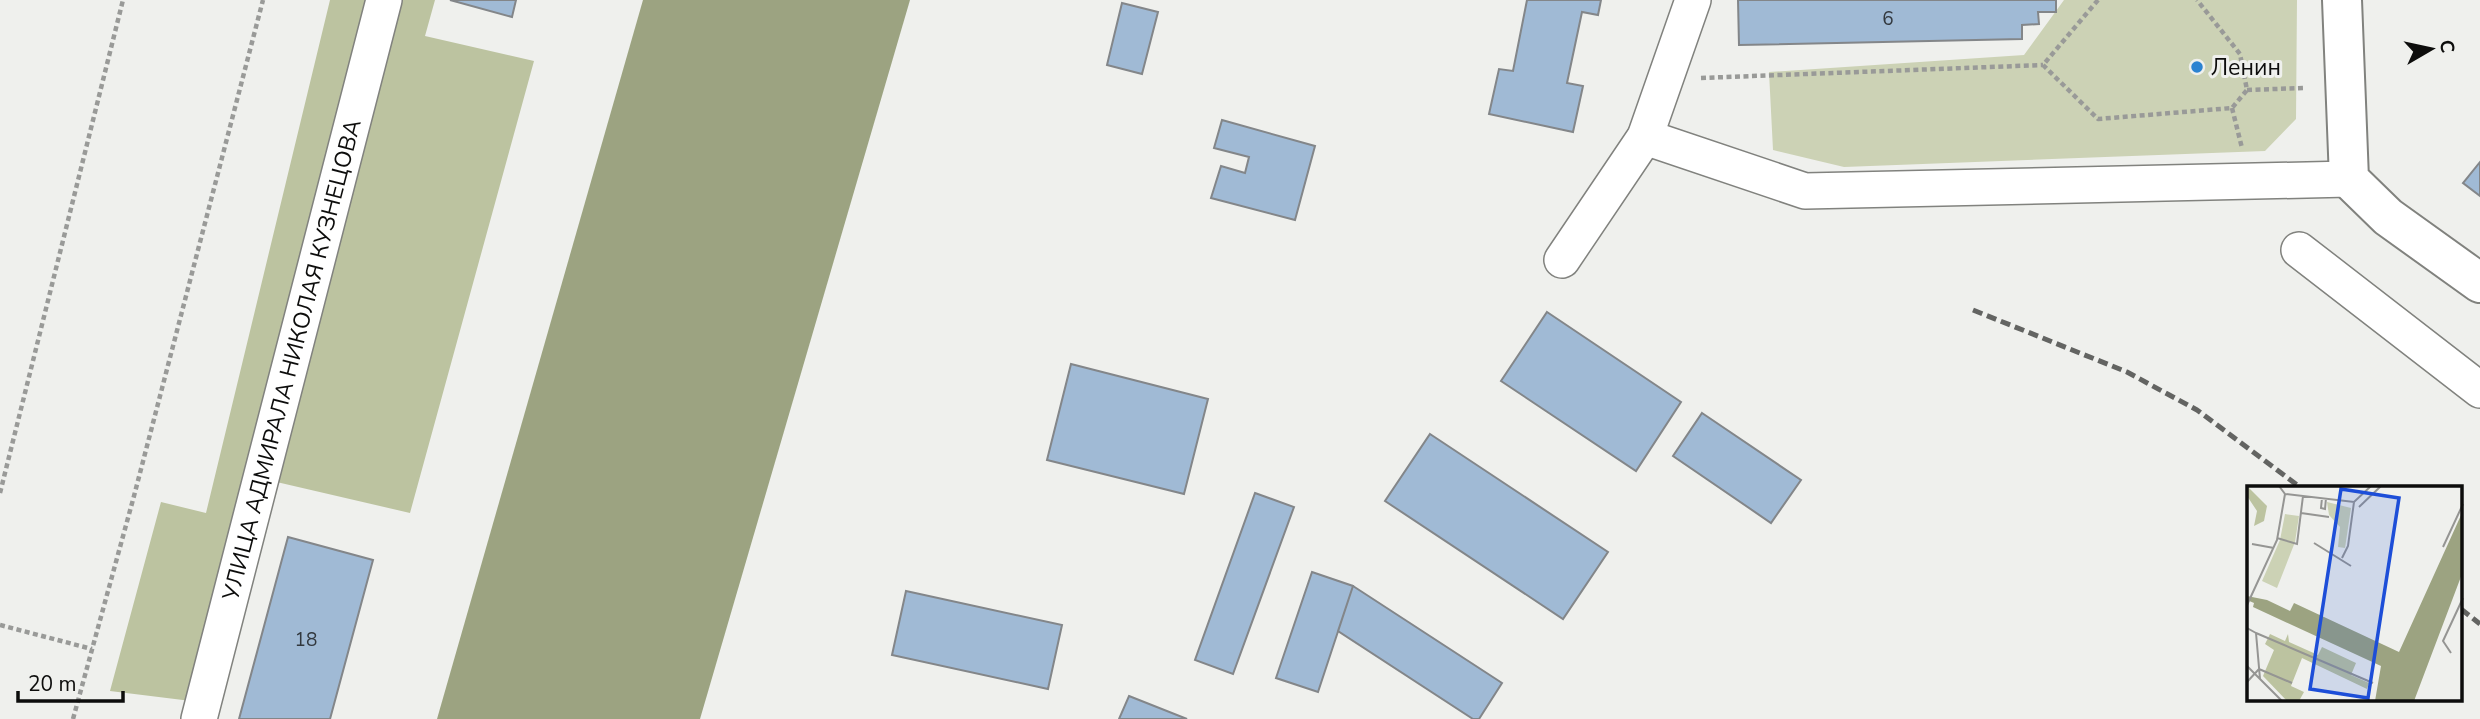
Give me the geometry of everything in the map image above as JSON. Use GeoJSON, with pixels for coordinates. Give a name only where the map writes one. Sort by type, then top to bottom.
{"type":"FeatureCollection","features":[{"type":"Feature","properties":{"kind":"main road"},"geometry":{"type":"LineString","coordinates":[[2342,0],[2349,178],[2388,217],[2480,283]]}},
{"type":"Feature","properties":{"kind":"lane","name":"УЛИЦА АДМИРАЛА НИКОЛАЯ КУЗНЕЦОВА"},"geometry":{"type":"LineString","coordinates":[[200,719],[384,0]]}},
{"type":"Feature","properties":{"kind":"lane"},"geometry":{"type":"LineString","coordinates":[[1562,260],[1645,137],[1693,0]]}},
{"type":"Feature","properties":{"kind":"lane"},"geometry":{"type":"LineString","coordinates":[[1645,137],[1805,191],[2349,178]]}},
{"type":"Feature","properties":{"kind":"lane"},"geometry":{"type":"LineString","coordinates":[[2299,250],[2480,390]]}},
{"type":"Feature","properties":{"kind":"path"},"geometry":{"type":"LineString","coordinates":[[0,494],[123,0]]}},
{"type":"Feature","properties":{"kind":"path"},"geometry":{"type":"LineString","coordinates":[[73,719],[263,0]]}},
{"type":"Feature","properties":{"kind":"path"},"geometry":{"type":"LineString","coordinates":[[2043,65],[2098,0]]}},
{"type":"Feature","properties":{"kind":"path"},"geometry":{"type":"LineString","coordinates":[[2197,0],[2240,54],[2247,90]]}},
{"type":"Feature","properties":{"kind":"path"},"geometry":{"type":"LineString","coordinates":[[1665,79],[2043,65],[2098,119],[2232,108],[2247,90],[2303,88]]}},
{"type":"Feature","properties":{"kind":"path"},"geometry":{"type":"LineString","coordinates":[[2232,108],[2245,159]]}},
{"type":"Feature","properties":{"kind":"path"},"geometry":{"type":"LineString","coordinates":[[0,625],[92,649]]}},
{"type":"Feature","properties":{"kind":"shaded area"},"geometry":{"type":"Polygon","coordinates":[[[330,0],[435,0],[425,36],[534,61],[410,513],[247,475],[191,701],[110,691],[161,502],[206,513],[330,0]]]}},
{"type":"Feature","properties":{"kind":"shaded area"},"geometry":{"type":"Polygon","coordinates":[[[643,0],[910,0],[700,719],[437,719],[643,0]]]}},
{"type":"Feature","properties":{"kind":"shaded area"},"geometry":{"type":"Polygon","coordinates":[[[2064,0],[2297,0],[2296,119],[2265,151],[1844,167],[1773,150],[1769,72],[2024,55],[2064,0]]]}},
{"type":"Feature","properties":{"kind":"building"},"geometry":{"type":"Polygon","coordinates":[[[450,0],[516,0],[512,17],[450,0]]]}},
{"type":"Feature","properties":{"kind":"building"},"geometry":{"type":"Polygon","coordinates":[[[1527,0],[1601,0],[1598,15],[1582,12],[1567,83],[1583,86],[1573,132],[1489,114],[1499,69],[1513,71],[1527,0]]]}},
{"type":"Feature","properties":{"kind":"building"},"geometry":{"type":"Polygon","coordinates":[[[1738,0],[2056,0],[2056,12],[2038,12],[2039,24],[2022,25],[2022,39],[1739,45],[1738,0]]]}},
{"type":"Feature","properties":{"kind":"building"},"geometry":{"type":"Polygon","coordinates":[[[1122,3],[1158,12],[1142,74],[1107,65],[1122,3]]]}},
{"type":"Feature","properties":{"kind":"building"},"geometry":{"type":"Polygon","coordinates":[[[1222,120],[1315,146],[1295,220],[1211,198],[1221,166],[1245,173],[1249,157],[1214,148],[1222,120]]]}},
{"type":"Feature","properties":{"kind":"building"},"geometry":{"type":"Polygon","coordinates":[[[2480,162],[2480,196],[2463,183],[2480,162]]]}},
{"type":"Feature","properties":{"kind":"building"},"geometry":{"type":"Polygon","coordinates":[[[1547,312],[1681,402],[1636,471],[1501,381],[1547,312]]]}},
{"type":"Feature","properties":{"kind":"building"},"geometry":{"type":"Polygon","coordinates":[[[1071,364],[1208,399],[1184,494],[1047,460],[1071,364]]]}},
{"type":"Feature","properties":{"kind":"building"},"geometry":{"type":"Polygon","coordinates":[[[1702,413],[1801,480],[1771,523],[1673,456],[1702,413]]]}},
{"type":"Feature","properties":{"kind":"building"},"geometry":{"type":"Polygon","coordinates":[[[1430,434],[1608,552],[1563,619],[1385,501],[1430,434]]]}},
{"type":"Feature","properties":{"kind":"building"},"geometry":{"type":"Polygon","coordinates":[[[1255,493],[1294,507],[1233,674],[1195,660],[1255,493]]]}},
{"type":"Feature","properties":{"kind":"building"},"geometry":{"type":"Polygon","coordinates":[[[288,537],[373,560],[330,719],[239,719],[288,537]]]}},
{"type":"Feature","properties":{"kind":"building"},"geometry":{"type":"Polygon","coordinates":[[[1312,572],[1353,586],[1318,692],[1276,678],[1312,572]]]}},
{"type":"Feature","properties":{"kind":"building"},"geometry":{"type":"Polygon","coordinates":[[[1353,586],[1502,683],[1479,719],[1473,719],[1338,631],[1353,586]]]}},
{"type":"Feature","properties":{"kind":"building"},"geometry":{"type":"Polygon","coordinates":[[[906,591],[1062,625],[1048,689],[892,655],[906,591]]]}},
{"type":"Feature","properties":{"kind":"building"},"geometry":{"type":"Polygon","coordinates":[[[1129,696],[1187,719],[1119,719],[1129,696]]]}},
{"type":"Feature","properties":{"kind":"railway"},"geometry":{"type":"LineString","coordinates":[[1973,310],[2127,372],[2197,410],[2298,486]]}},
{"type":"Feature","properties":{"kind":"railway"},"geometry":{"type":"LineString","coordinates":[[2462,610],[2480,624]]}},
{"type":"Feature","properties":{"kind":"place","name":"Ленин"},"geometry":{"type":"Point","coordinates":[2197,67]}}]}
